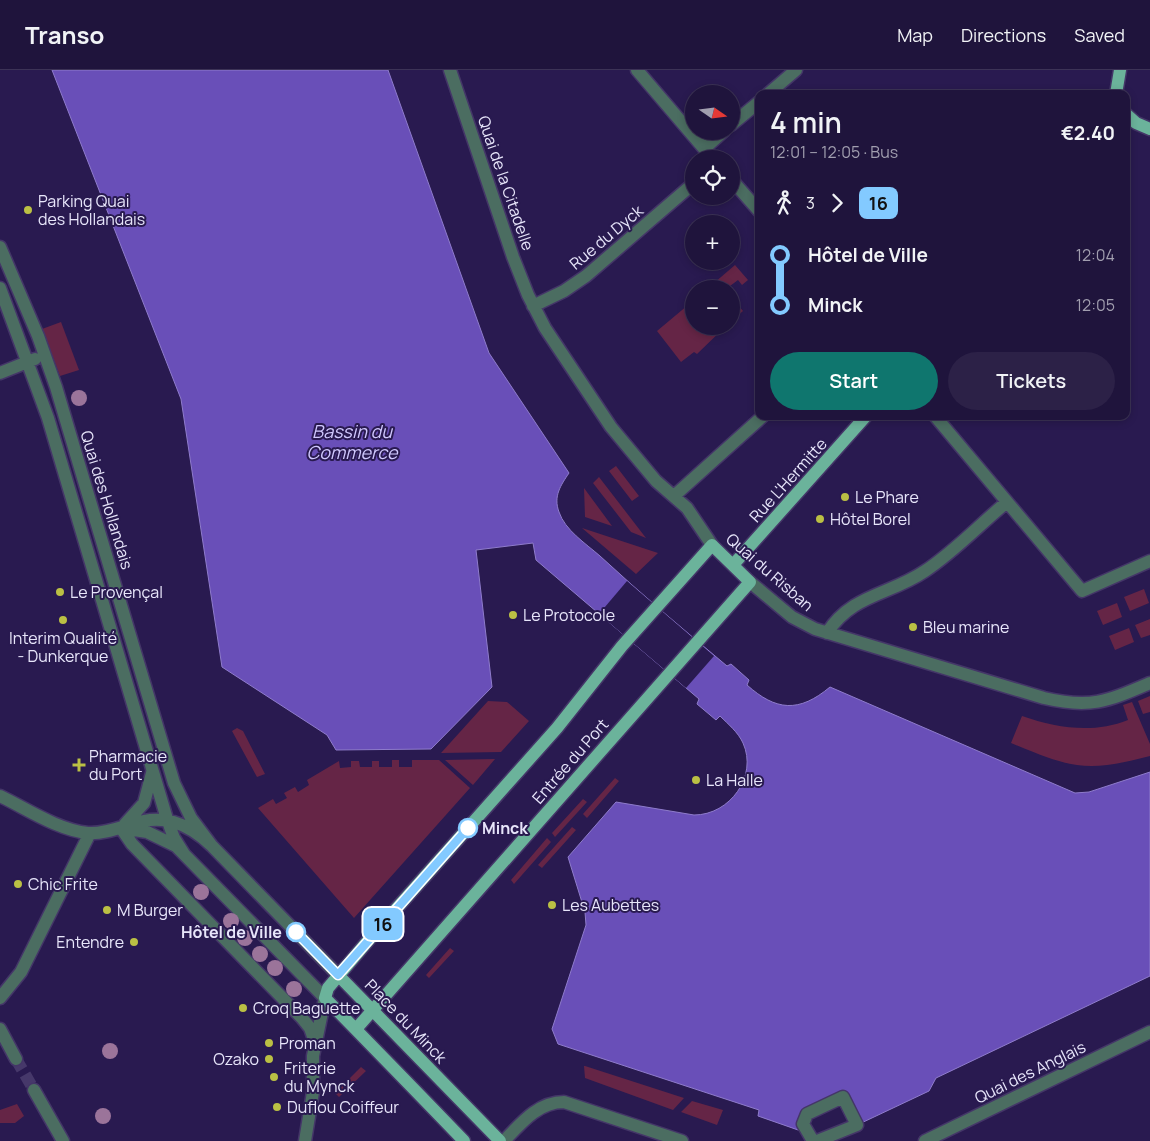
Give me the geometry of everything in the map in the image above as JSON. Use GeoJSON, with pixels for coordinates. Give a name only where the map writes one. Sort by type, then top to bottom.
{"type":"FeatureCollection","features":[{"type":"Feature","properties":{"kind":"main road"},"geometry":{"type":"LineString","coordinates":[[1117,90],[1120,70]]}},
{"type":"Feature","properties":{"kind":"main road"},"geometry":{"type":"LineString","coordinates":[[1130,120],[1150,129]]}},
{"type":"Feature","properties":{"kind":"main road","name":"Rue L'Hermitte"},"geometry":{"type":"LineString","coordinates":[[733,565],[862,420]]}},
{"type":"Feature","properties":{"kind":"main road","name":"Quai du Risban"},"geometry":{"type":"LineString","coordinates":[[712,545],[750,582]]}},
{"type":"Feature","properties":{"kind":"main road","name":"Entrée du Port"},"geometry":{"type":"LineString","coordinates":[[325,998],[331,983],[557,728],[622,646],[712,545]]}},
{"type":"Feature","properties":{"kind":"main road","name":"Entrée du Port"},"geometry":{"type":"LineString","coordinates":[[356,1029],[750,582]]}},
{"type":"Feature","properties":{"kind":"main road","name":"Place du Minck"},"geometry":{"type":"LineString","coordinates":[[338,975],[500,1141]]}},
{"type":"Feature","properties":{"kind":"main road"},"geometry":{"type":"LineString","coordinates":[[325,998],[464,1141]]}},
{"type":"Feature","properties":{"kind":"street","name":"Quai de la Citadelle"},"geometry":{"type":"LineString","coordinates":[[450,70],[513,257],[533,306]]}},
{"type":"Feature","properties":{"kind":"street"},"geometry":{"type":"LineString","coordinates":[[637,70],[704,148],[713,140]]}},
{"type":"Feature","properties":{"kind":"street"},"geometry":{"type":"LineString","coordinates":[[773,90],[796,70]]}},
{"type":"Feature","properties":{"kind":"street"},"geometry":{"type":"LineString","coordinates":[[740,118],[755,105]]}},
{"type":"Feature","properties":{"kind":"street"},"geometry":{"type":"LineString","coordinates":[[740,190],[755,207]]}},
{"type":"Feature","properties":{"kind":"street","name":"Rue du Dyck"},"geometry":{"type":"LineString","coordinates":[[533,306],[586,276],[685,191]]}},
{"type":"Feature","properties":{"kind":"street","name":"Quai des Hollandais"},"geometry":{"type":"LineString","coordinates":[[0,247],[45,355],[72,436],[174,783],[191,818],[212,846]]}},
{"type":"Feature","properties":{"kind":"street","name":"Quai des Hollandais"},"geometry":{"type":"LineString","coordinates":[[0,288],[48,418],[168,820],[174,838],[184,854]]}},
{"type":"Feature","properties":{"kind":"street","name":"Quai du Risban"},"geometry":{"type":"LineString","coordinates":[[533,306],[563,357],[612,427],[656,481],[687,508],[712,545]]}},
{"type":"Feature","properties":{"kind":"street"},"geometry":{"type":"LineString","coordinates":[[0,373],[45,355]]}},
{"type":"Feature","properties":{"kind":"street"},"geometry":{"type":"LineString","coordinates":[[674,496],[759,420]]}},
{"type":"Feature","properties":{"kind":"street"},"geometry":{"type":"LineString","coordinates":[[938,420],[1082,591],[1150,561]]}},
{"type":"Feature","properties":{"kind":"street"},"geometry":{"type":"LineString","coordinates":[[828,633],[836,620],[849,608],[928,570],[1007,502]]}},
{"type":"Feature","properties":{"kind":"street","name":"Quai du Risban"},"geometry":{"type":"LineString","coordinates":[[750,582],[799,622],[828,633],[1020,692],[1066,702],[1088,704],[1108,701],[1150,683]]}},
{"type":"Feature","properties":{"kind":"street"},"geometry":{"type":"LineString","coordinates":[[121,828],[144,803],[153,770]]}},
{"type":"Feature","properties":{"kind":"street"},"geometry":{"type":"LineString","coordinates":[[0,796],[62,825],[90,833],[121,828],[143,830],[159,836],[184,854],[325,998],[315,1042],[313,1092],[305,1141]]}},
{"type":"Feature","properties":{"kind":"street","name":"Place du Minck"},"geometry":{"type":"LineString","coordinates":[[121,828],[149,819],[168,820],[190,828],[212,846],[338,975]]}},
{"type":"Feature","properties":{"kind":"street"},"geometry":{"type":"LineString","coordinates":[[121,828],[132,844],[302,1018],[310,1028],[315,1042]]}},
{"type":"Feature","properties":{"kind":"street"},"geometry":{"type":"LineString","coordinates":[[0,998],[21,972],[90,833]]}},
{"type":"Feature","properties":{"kind":"street"},"geometry":{"type":"LineString","coordinates":[[0,1028],[16,1060]]}},
{"type":"Feature","properties":{"kind":"street","name":"Quai des Anglais"},"geometry":{"type":"LineString","coordinates":[[925,1141],[1150,1032]]}},
{"type":"Feature","properties":{"kind":"street"},"geometry":{"type":"LineString","coordinates":[[34,1090],[63,1141]]}},
{"type":"Feature","properties":{"kind":"street"},"geometry":{"type":"LineString","coordinates":[[813,1141],[803,1124],[807,1114],[843,1097],[857,1125],[817,1141]]}},
{"type":"Feature","properties":{"kind":"street"},"geometry":{"type":"LineString","coordinates":[[504,1141],[537,1110],[552,1103],[564,1102],[682,1141]]}},
{"type":"Feature","properties":{"kind":"shaded area"},"geometry":{"type":"Polygon","coordinates":[[[729,270],[739,270],[748,280],[742,285],[740,280],[718,280],[729,270]]]}},
{"type":"Feature","properties":{"kind":"shaded area"},"geometry":{"type":"Polygon","coordinates":[[[685,308],[685,335],[717,335],[697,354],[694,352],[681,362],[657,331],[685,308]]]}},
{"type":"Feature","properties":{"kind":"shaded area"},"geometry":{"type":"Polygon","coordinates":[[[61,322],[79,370],[60,376],[42,329],[61,322]]]}},
{"type":"Feature","properties":{"kind":"shaded area"},"geometry":{"type":"Polygon","coordinates":[[[616,466],[639,496],[632,501],[609,471],[616,466]]]}},
{"type":"Feature","properties":{"kind":"shaded area"},"geometry":{"type":"Polygon","coordinates":[[[599,477],[646,538],[631,532],[593,483],[599,477]]]}},
{"type":"Feature","properties":{"kind":"shaded area"},"geometry":{"type":"Polygon","coordinates":[[[584,488],[612,526],[585,517],[584,488]]]}},
{"type":"Feature","properties":{"kind":"shaded area"},"geometry":{"type":"Polygon","coordinates":[[[582,528],[658,553],[636,574],[582,528]]]}},
{"type":"Feature","properties":{"kind":"shaded area"},"geometry":{"type":"Polygon","coordinates":[[[1144,589],[1149,603],[1130,611],[1124,597],[1144,589]]]}},
{"type":"Feature","properties":{"kind":"shaded area"},"geometry":{"type":"Polygon","coordinates":[[[1117,603],[1122,617],[1103,625],[1097,611],[1117,603]]]}},
{"type":"Feature","properties":{"kind":"shaded area"},"geometry":{"type":"Polygon","coordinates":[[[1150,619],[1150,635],[1141,638],[1135,625],[1150,619]]]}},
{"type":"Feature","properties":{"kind":"shaded area"},"geometry":{"type":"Polygon","coordinates":[[[1129,628],[1134,642],[1115,650],[1109,636],[1129,628]]]}},
{"type":"Feature","properties":{"kind":"shaded area"},"geometry":{"type":"Polygon","coordinates":[[[1150,696],[1150,712],[1143,714],[1138,701],[1150,696]]]}},
{"type":"Feature","properties":{"kind":"shaded area"},"geometry":{"type":"Polygon","coordinates":[[[488,701],[507,702],[529,721],[501,752],[441,753],[488,701]]]}},
{"type":"Feature","properties":{"kind":"shaded area"},"geometry":{"type":"Polygon","coordinates":[[[1132,702],[1150,744],[1150,756],[1110,765],[1079,765],[1064,763],[1011,743],[1022,716],[1048,724],[1075,728],[1102,727],[1128,720],[1123,705],[1132,702]]]}},
{"type":"Feature","properties":{"kind":"shaded area"},"geometry":{"type":"Polygon","coordinates":[[[237,728],[243,731],[265,774],[257,777],[232,731],[237,728]]]}},
{"type":"Feature","properties":{"kind":"shaded area"},"geometry":{"type":"Polygon","coordinates":[[[495,759],[473,785],[445,760],[495,759]]]}},
{"type":"Feature","properties":{"kind":"shaded area"},"geometry":{"type":"Polygon","coordinates":[[[392,760],[399,760],[399,767],[412,767],[412,760],[439,760],[470,788],[354,918],[258,808],[273,799],[276,804],[287,798],[284,793],[295,787],[298,792],[309,785],[307,780],[339,761],[340,768],[351,767],[351,761],[359,761],[360,767],[372,767],[372,761],[379,761],[379,767],[392,767],[392,760]]]}},
{"type":"Feature","properties":{"kind":"shaded area"},"geometry":{"type":"Polygon","coordinates":[[[615,778],[619,781],[587,818],[583,814],[615,778]]]}},
{"type":"Feature","properties":{"kind":"shaded area"},"geometry":{"type":"Polygon","coordinates":[[[583,799],[587,802],[555,837],[552,833],[583,799]]]}},
{"type":"Feature","properties":{"kind":"shaded area"},"geometry":{"type":"Polygon","coordinates":[[[572,827],[576,830],[542,868],[538,865],[572,827]]]}},
{"type":"Feature","properties":{"kind":"shaded area"},"geometry":{"type":"Polygon","coordinates":[[[547,838],[551,842],[514,884],[511,880],[547,838]]]}},
{"type":"Feature","properties":{"kind":"shaded area"},"geometry":{"type":"Polygon","coordinates":[[[450,948],[454,951],[429,978],[426,975],[450,948]]]}},
{"type":"Feature","properties":{"kind":"shaded area"},"geometry":{"type":"Polygon","coordinates":[[[584,1066],[684,1098],[673,1110],[585,1078],[584,1066]]]}},
{"type":"Feature","properties":{"kind":"shaded area"},"geometry":{"type":"Polygon","coordinates":[[[361,1067],[366,1071],[339,1097],[335,1093],[361,1067]]]}},
{"type":"Feature","properties":{"kind":"shaded area"},"geometry":{"type":"Polygon","coordinates":[[[692,1101],[723,1110],[717,1125],[681,1112],[692,1101]]]}},
{"type":"Feature","properties":{"kind":"shaded area"},"geometry":{"type":"Polygon","coordinates":[[[17,1104],[24,1116],[15,1123],[0,1123],[0,1110],[17,1104]]]}},
{"type":"Feature","properties":{"kind":"water","name":"Bassin du Commerce"},"geometry":{"type":"Polygon","coordinates":[[[52,70],[388,70],[489,353],[569,473],[557,496],[557,506],[566,525],[647,598],[727,666],[731,664],[749,680],[747,685],[768,700],[778,704],[798,705],[819,695],[830,687],[1075,793],[1089,792],[1150,772],[1150,976],[936,1078],[929,1091],[857,1125],[843,1097],[807,1114],[801,1131],[758,1116],[759,1110],[558,1044],[552,1029],[586,925],[585,912],[568,857],[616,802],[694,815],[707,813],[719,808],[738,791],[744,780],[747,756],[741,739],[720,716],[716,720],[697,704],[699,699],[536,560],[533,543],[476,550],[492,687],[431,749],[336,750],[327,735],[222,667],[181,399],[52,70]]]}},
{"type":"Feature","properties":{"kind":"pier"},"geometry":{"type":"Polygon","coordinates":[[[627,581],[714,656],[686,688],[599,614],[627,581]]]}},
{"type":"Feature","properties":{"kind":"tunnel"},"geometry":{"type":"LineString","coordinates":[[16,1059],[34,1090]]}},
{"type":"Feature","properties":{"kind":"bus line","name":"16"},"geometry":{"type":"LineString","coordinates":[[296,932],[338,975],[468,828]]}},
{"type":"Feature","properties":{"kind":"place","name":"Parking Quai des Hollandais"},"geometry":{"type":"Point","coordinates":[28,210]}},
{"type":"Feature","properties":{"kind":"place","name":"Le Phare"},"geometry":{"type":"Point","coordinates":[845,497]}},
{"type":"Feature","properties":{"kind":"place","name":"Hôtel Borel"},"geometry":{"type":"Point","coordinates":[820,519]}},
{"type":"Feature","properties":{"kind":"place","name":"Le Provençal"},"geometry":{"type":"Point","coordinates":[60,592]}},
{"type":"Feature","properties":{"kind":"place","name":"Le Protocole"},"geometry":{"type":"Point","coordinates":[513,615]}},
{"type":"Feature","properties":{"kind":"place","name":"Interim Qualité - Dunkerque"},"geometry":{"type":"Point","coordinates":[63,620]}},
{"type":"Feature","properties":{"kind":"place","name":"Bleu marine"},"geometry":{"type":"Point","coordinates":[913,627]}},
{"type":"Feature","properties":{"kind":"place","name":"Pharmacie du Port"},"geometry":{"type":"Point","coordinates":[79,765]}},
{"type":"Feature","properties":{"kind":"place","name":"La Halle"},"geometry":{"type":"Point","coordinates":[696,780]}},
{"type":"Feature","properties":{"kind":"place","name":"Minck"},"geometry":{"type":"Point","coordinates":[468,828]}},
{"type":"Feature","properties":{"kind":"place","name":"Chic Frite"},"geometry":{"type":"Point","coordinates":[18,884]}},
{"type":"Feature","properties":{"kind":"place","name":"Les Aubettes"},"geometry":{"type":"Point","coordinates":[552,905]}},
{"type":"Feature","properties":{"kind":"place","name":"M Burger"},"geometry":{"type":"Point","coordinates":[107,910]}},
{"type":"Feature","properties":{"kind":"place","name":"Hôtel de Ville"},"geometry":{"type":"Point","coordinates":[296,932]}},
{"type":"Feature","properties":{"kind":"place","name":"Entendre"},"geometry":{"type":"Point","coordinates":[134,942]}},
{"type":"Feature","properties":{"kind":"place","name":"Croq Baguette"},"geometry":{"type":"Point","coordinates":[243,1008]}},
{"type":"Feature","properties":{"kind":"place","name":"Proman"},"geometry":{"type":"Point","coordinates":[269,1043]}},
{"type":"Feature","properties":{"kind":"place","name":"Ozako"},"geometry":{"type":"Point","coordinates":[269,1059]}},
{"type":"Feature","properties":{"kind":"place","name":"Friterie du Mynck"},"geometry":{"type":"Point","coordinates":[274,1077]}},
{"type":"Feature","properties":{"kind":"place","name":"Duflou Coiffeur"},"geometry":{"type":"Point","coordinates":[277,1107]}}]}
